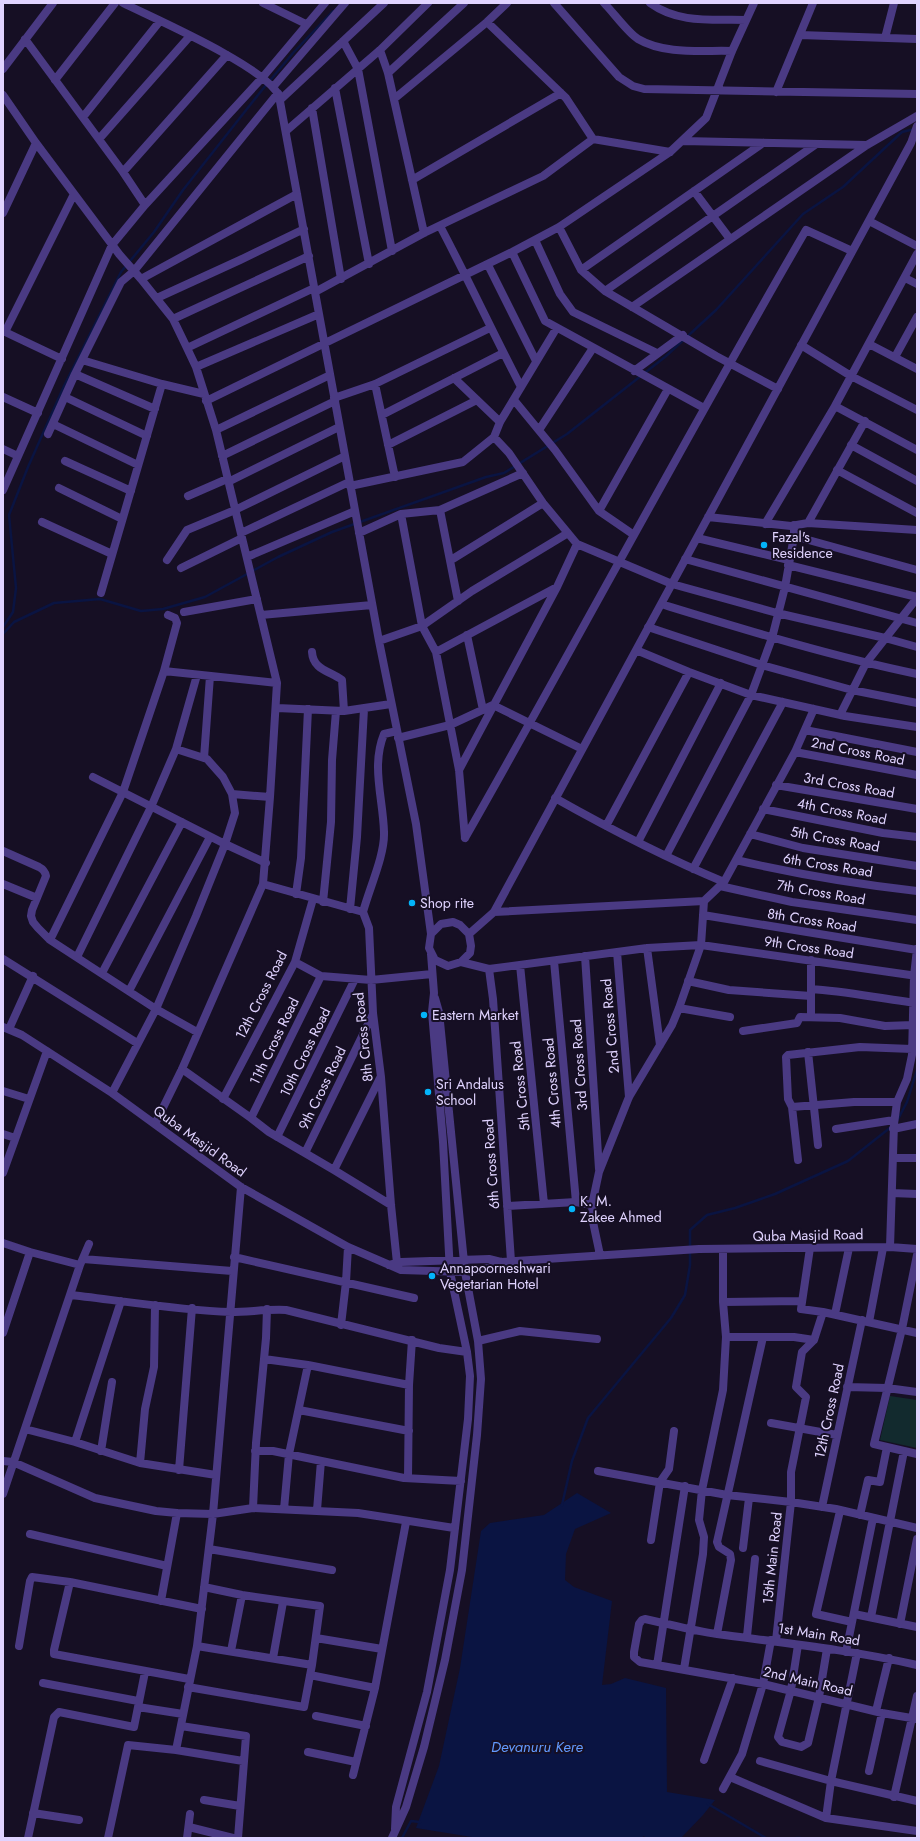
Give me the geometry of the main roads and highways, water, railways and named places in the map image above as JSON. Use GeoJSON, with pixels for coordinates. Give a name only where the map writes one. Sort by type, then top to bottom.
{"type":"FeatureCollection","features":[{"type":"Feature","properties":{"kind":"water","name":"Devanuru Kere"},"geometry":{"type":"Polygon","coordinates":[[[577,1493],[611,1513],[575,1529],[566,1554],[565,1580],[574,1587],[612,1601],[602,1685],[611,1684],[625,1678],[666,1688],[667,1792],[715,1800],[681,1838],[646,1838],[644,1836],[641,1838],[478,1838],[416,1828],[439,1766],[460,1668],[481,1531],[490,1523],[544,1515],[577,1493]]]}},
{"type":"Feature","properties":{"kind":"waterway"},"geometry":{"type":"LineString","coordinates":[[3,627],[13,612],[16,588],[9,515],[28,467],[64,386],[121,272],[154,232],[183,190],[262,90],[293,53],[333,11]]}},
{"type":"Feature","properties":{"kind":"waterway"},"geometry":{"type":"LineString","coordinates":[[3,634],[14,622],[54,603],[100,599],[141,611],[163,609],[205,597],[278,557],[332,532],[486,477],[504,473],[567,434],[665,357],[716,310],[803,214],[843,187],[902,132],[914,129]]}},
{"type":"Feature","properties":{"kind":"waterway"},"geometry":{"type":"LineString","coordinates":[[897,1121],[907,1102],[917,1070]]}},
{"type":"Feature","properties":{"kind":"waterway"},"geometry":{"type":"LineString","coordinates":[[562,1505],[572,1461],[588,1418],[671,1318],[685,1295],[690,1265],[690,1230],[707,1215],[735,1208],[775,1194],[848,1161],[891,1127]]}},
{"type":"Feature","properties":{"kind":"waterway"},"geometry":{"type":"LineString","coordinates":[[708,1804],[766,1838]]}},
{"type":"Feature","properties":{"kind":"waterway"},"geometry":{"type":"LineString","coordinates":[[402,1838],[411,1821],[420,1822]]}},
{"type":"Feature","properties":{"kind":"waterway"},"geometry":{"type":"LineString","coordinates":[[796,1838],[801,1838]]}},
{"type":"Feature","properties":{"kind":"place","name":"Fazal's Residence"},"geometry":{"type":"Point","coordinates":[764,545]}},
{"type":"Feature","properties":{"kind":"place","name":"Shop rite"},"geometry":{"type":"Point","coordinates":[412,903]}},
{"type":"Feature","properties":{"kind":"place","name":"Eastern Market"},"geometry":{"type":"Point","coordinates":[424,1015]}},
{"type":"Feature","properties":{"kind":"place","name":"Sri Andalus School"},"geometry":{"type":"Point","coordinates":[428,1092]}},
{"type":"Feature","properties":{"kind":"place","name":"K. M. Zakee Ahmed"},"geometry":{"type":"Point","coordinates":[572,1209]}},
{"type":"Feature","properties":{"kind":"place","name":"Annapoorneshwari Vegetarian Hotel"},"geometry":{"type":"Point","coordinates":[432,1276]}}]}
